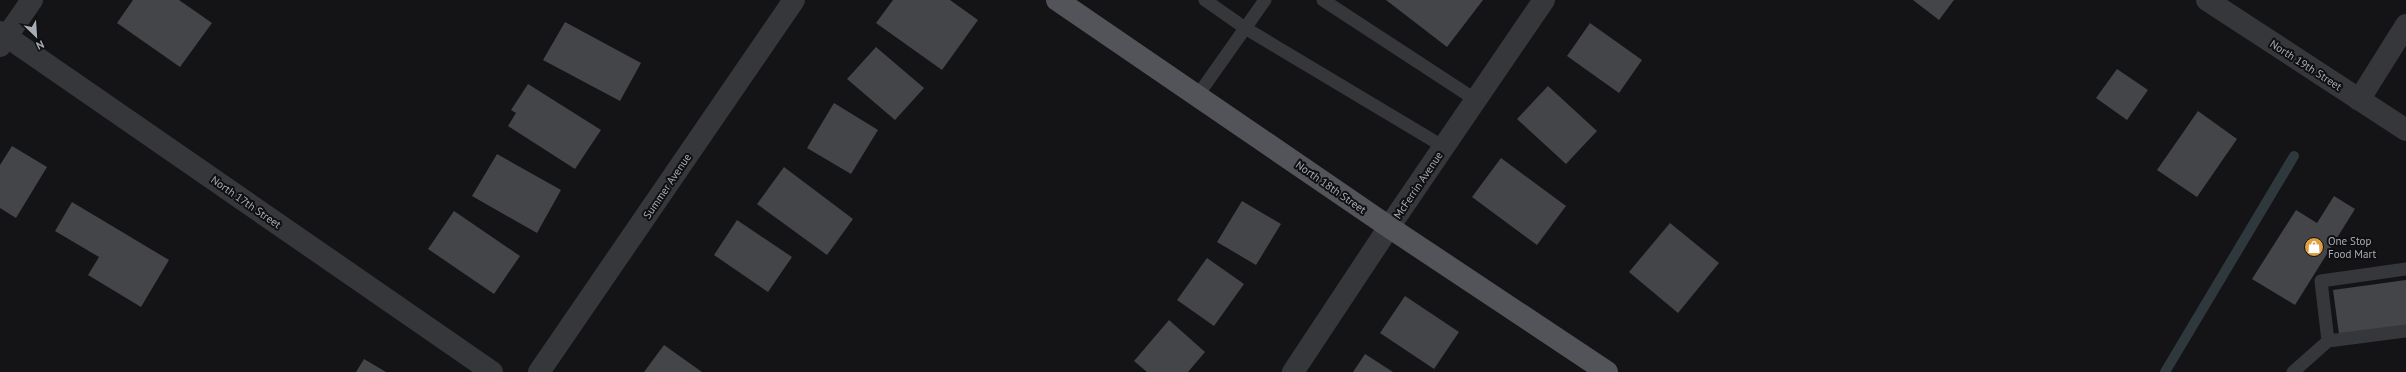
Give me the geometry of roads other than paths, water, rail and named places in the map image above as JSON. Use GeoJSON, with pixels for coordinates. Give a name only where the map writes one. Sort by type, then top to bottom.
{"type":"FeatureCollection","features":[{"type":"Feature","properties":{"kind":"main road","name":"North 18th Street"},"geometry":{"type":"LineString","coordinates":[[1057,0],[1198,95],[1389,228],[1607,372]]}},
{"type":"Feature","properties":{"kind":"street"},"geometry":{"type":"LineString","coordinates":[[2,38],[32,0]]}},
{"type":"Feature","properties":{"kind":"street","name":"Summer Avenue"},"geometry":{"type":"LineString","coordinates":[[539,372],[794,0]]}},
{"type":"Feature","properties":{"kind":"street","name":"McFerrin Avenue"},"geometry":{"type":"LineString","coordinates":[[1293,372],[1544,0]]}},
{"type":"Feature","properties":{"kind":"street","name":"North 19th Street"},"geometry":{"type":"LineString","coordinates":[[2207,0],[2406,130]]}},
{"type":"Feature","properties":{"kind":"street"},"geometry":{"type":"LineString","coordinates":[[2359,100],[2406,26]]}},
{"type":"Feature","properties":{"kind":"street","name":"North 17th Street"},"geometry":{"type":"LineString","coordinates":[[2,38],[492,372]]}},
{"type":"Feature","properties":{"kind":"lane"},"geometry":{"type":"LineString","coordinates":[[1205,0],[1245,28],[1444,147]]}},
{"type":"Feature","properties":{"kind":"lane"},"geometry":{"type":"LineString","coordinates":[[1198,95],[1265,0]]}},
{"type":"Feature","properties":{"kind":"lane"},"geometry":{"type":"LineString","coordinates":[[1323,0],[1476,100]]}},
{"type":"Feature","properties":{"kind":"lane"},"geometry":{"type":"LineString","coordinates":[[2328,342],[2321,281],[2406,269]]}},
{"type":"Feature","properties":{"kind":"lane"},"geometry":{"type":"LineString","coordinates":[[2293,372],[2328,342],[2406,331]]}},
{"type":"Feature","properties":{"kind":"waterway"},"geometry":{"type":"LineString","coordinates":[[2165,372],[2294,156]]}},
{"type":"Feature","properties":{"kind":"place","name":"One Stop Food Mart"},"geometry":{"type":"Point","coordinates":[2314,247]}}]}
